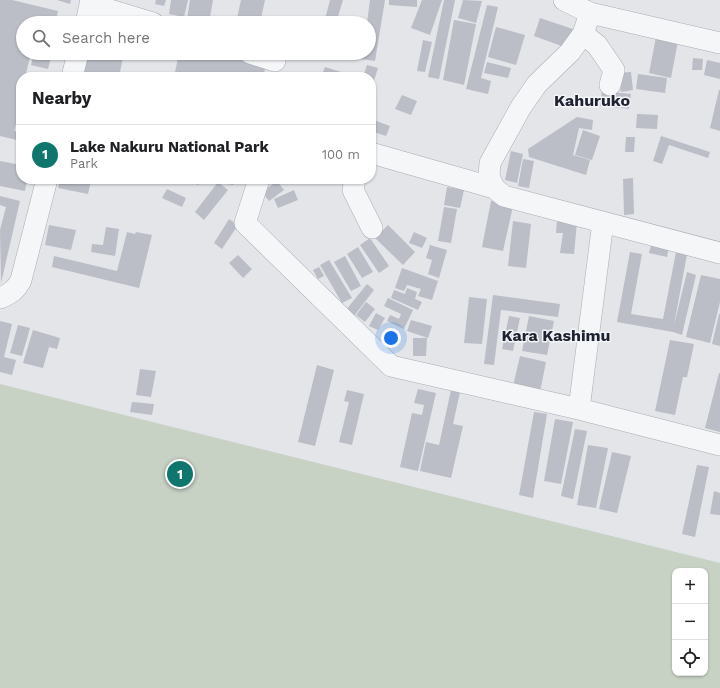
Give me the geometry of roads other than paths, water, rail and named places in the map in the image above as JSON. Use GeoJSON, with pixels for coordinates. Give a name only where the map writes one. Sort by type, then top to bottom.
{"type":"FeatureCollection","features":[{"type":"Feature","properties":{"kind":"street"},"geometry":{"type":"LineString","coordinates":[[564,0],[590,13],[720,43]]}},
{"type":"Feature","properties":{"kind":"street"},"geometry":{"type":"LineString","coordinates":[[89,9],[121,16]]}},
{"type":"Feature","properties":{"kind":"street"},"geometry":{"type":"LineString","coordinates":[[494,188],[489,176],[490,163],[521,107],[536,84],[570,52],[584,34],[590,13]]}},
{"type":"Feature","properties":{"kind":"street"},"geometry":{"type":"LineString","coordinates":[[584,34],[597,45],[614,70],[610,85]]}},
{"type":"Feature","properties":{"kind":"street"},"geometry":{"type":"LineString","coordinates":[[73,72],[76,60]]}},
{"type":"Feature","properties":{"kind":"street"},"geometry":{"type":"LineString","coordinates":[[376,154],[494,188],[504,196],[720,253]]}},
{"type":"Feature","properties":{"kind":"street"},"geometry":{"type":"LineString","coordinates":[[0,298],[17,289],[21,280],[46,184]]}},
{"type":"Feature","properties":{"kind":"street"},"geometry":{"type":"LineString","coordinates":[[257,184],[245,223],[391,366],[579,409],[720,445]]}},
{"type":"Feature","properties":{"kind":"street"},"geometry":{"type":"LineString","coordinates":[[354,184],[353,190],[372,228]]}},
{"type":"Feature","properties":{"kind":"street"},"geometry":{"type":"LineString","coordinates":[[579,409],[603,222]]}},
{"type":"Feature","properties":{"kind":"place","name":"Lake Nakuru National Park"},"geometry":{"type":"Point","coordinates":[180,474]}},
{"type":"Feature","properties":{"kind":"district","name":"Kahuruko"},"geometry":{"type":"Point","coordinates":[592,100]}},
{"type":"Feature","properties":{"kind":"district","name":"Kara Kashimu"},"geometry":{"type":"Point","coordinates":[556,335]}}]}
